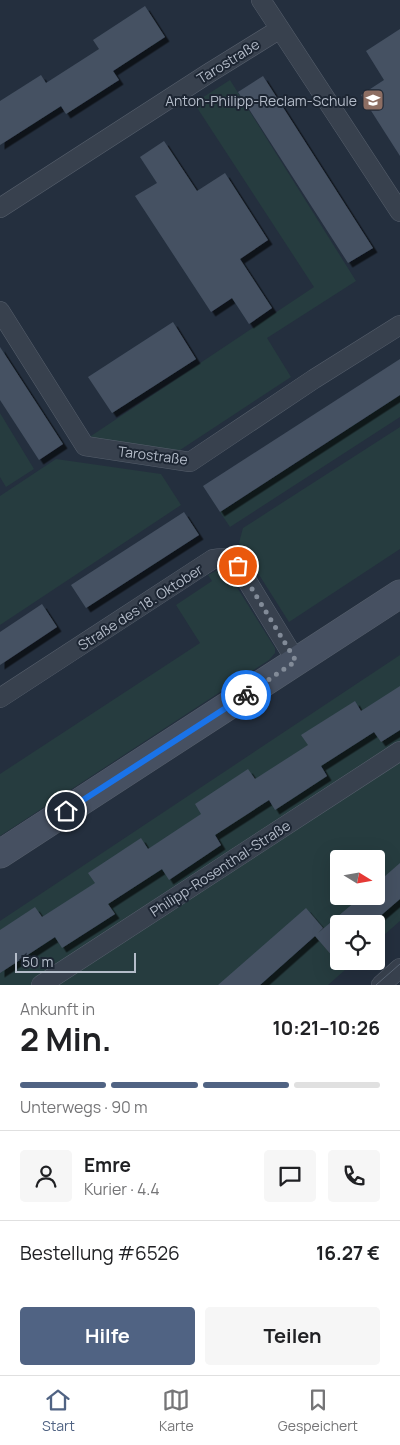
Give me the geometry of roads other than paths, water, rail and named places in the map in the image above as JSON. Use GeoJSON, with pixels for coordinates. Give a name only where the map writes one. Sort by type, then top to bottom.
{"type":"FeatureCollection","features":[{"type":"Feature","properties":{"kind":"main road"},"geometry":{"type":"LineString","coordinates":[[0,854],[400,594]]}},
{"type":"Feature","properties":{"kind":"street"},"geometry":{"type":"LineString","coordinates":[[261,0],[400,212]]}},
{"type":"Feature","properties":{"kind":"street","name":"Tarostraße"},"geometry":{"type":"LineString","coordinates":[[0,208],[209,72],[280,29]]}},
{"type":"Feature","properties":{"kind":"street","name":"Tarostraße"},"geometry":{"type":"LineString","coordinates":[[0,311],[85,446],[190,462],[314,379],[400,325]]}},
{"type":"Feature","properties":{"kind":"street","name":"Straße des 18. Oktober"},"geometry":{"type":"LineString","coordinates":[[0,698],[214,560],[224,557],[232,560],[238,566],[296,661]]}},
{"type":"Feature","properties":{"kind":"street","name":"Philipp-Rosenthal-Straße"},"geometry":{"type":"LineString","coordinates":[[41,985],[400,751]]}},
{"type":"Feature","properties":{"kind":"street"},"geometry":{"type":"LineString","coordinates":[[381,985],[400,968]]}},
{"type":"Feature","properties":{"kind":"tram line"},"geometry":{"type":"LineString","coordinates":[[376,985],[400,964]]}},
{"type":"Feature","properties":{"kind":"place","name":"Anton-Philipp-Reclam-Schule"},"geometry":{"type":"Point","coordinates":[373,100]}}]}
